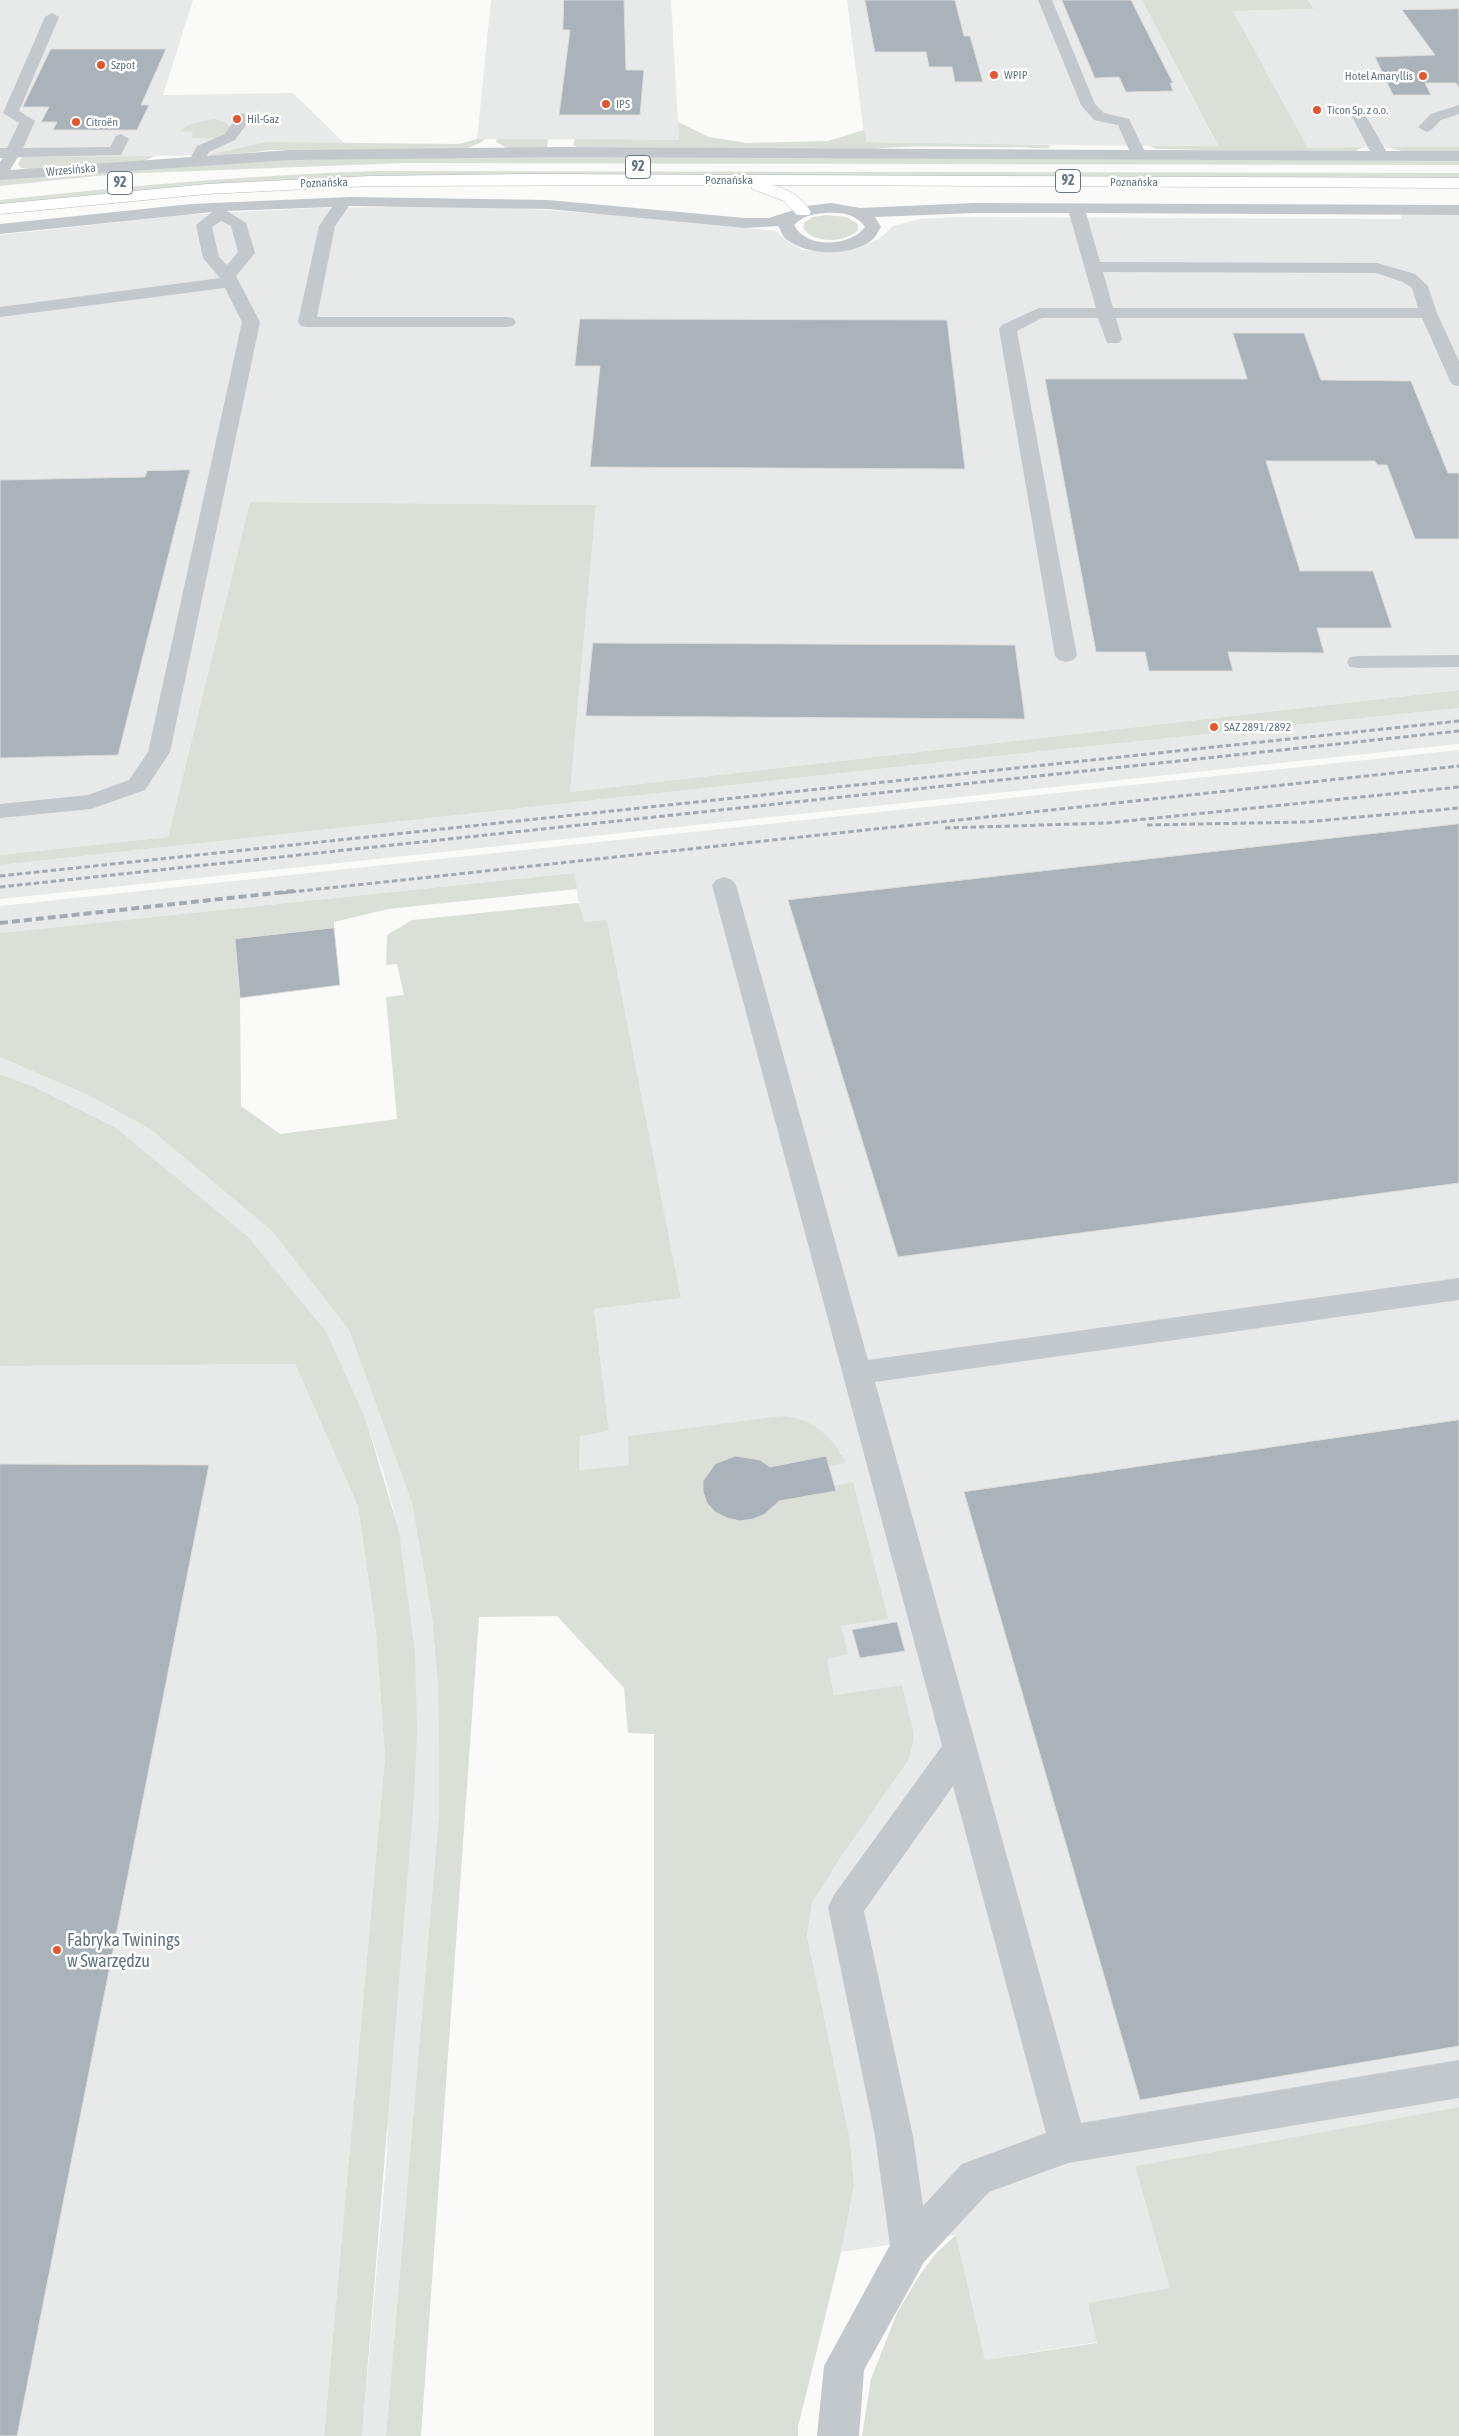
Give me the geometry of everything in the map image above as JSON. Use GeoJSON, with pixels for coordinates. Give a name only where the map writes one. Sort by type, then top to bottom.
{"type":"FeatureCollection","features":[{"type":"Feature","properties":{"kind":"main road","name":"Poznańska"},"geometry":{"type":"LineString","coordinates":[[0,195],[240,173],[412,167],[1459,169]]}},
{"type":"Feature","properties":{"kind":"main road","name":"Poznańska"},"geometry":{"type":"LineString","coordinates":[[0,209],[176,191],[326,182],[677,180],[1459,183]]}},
{"type":"Feature","properties":{"kind":"main road"},"geometry":{"type":"LineString","coordinates":[[677,180],[770,188],[791,199],[797,215]]}},
{"type":"Feature","properties":{"kind":"street"},"geometry":{"type":"LineString","coordinates":[[1045,0],[1088,105],[1099,117],[1124,122],[1138,153]]}},
{"type":"Feature","properties":{"kind":"street"},"geometry":{"type":"LineString","coordinates":[[3,163],[27,121],[10,112],[52,17]]}},
{"type":"Feature","properties":{"kind":"street"},"geometry":{"type":"LineString","coordinates":[[1355,109],[1380,156]]}},
{"type":"Feature","properties":{"kind":"street"},"geometry":{"type":"LineString","coordinates":[[1426,128],[1436,118],[1459,109]]}},
{"type":"Feature","properties":{"kind":"street"},"geometry":{"type":"LineString","coordinates":[[169,150],[200,155],[230,137],[243,118]]}},
{"type":"Feature","properties":{"kind":"street"},"geometry":{"type":"LineString","coordinates":[[3,163],[116,152],[121,139]]}},
{"type":"Feature","properties":{"kind":"street","name":"Poznańska"},"geometry":{"type":"LineString","coordinates":[[142,164],[200,155],[1068,146],[1138,153],[1459,156]]}},
{"type":"Feature","properties":{"kind":"street","name":"Wrzesińska"},"geometry":{"type":"LineString","coordinates":[[3,163],[142,164]]}},
{"type":"Feature","properties":{"kind":"street"},"geometry":{"type":"LineString","coordinates":[[343,203],[327,226],[307,322],[507,322]]}},
{"type":"Feature","properties":{"kind":"street"},"geometry":{"type":"LineString","coordinates":[[0,229],[91,218],[343,203],[520,204],[758,224],[831,208],[858,213],[1076,208],[1459,210]]}},
{"type":"Feature","properties":{"kind":"street"},"geometry":{"type":"LineString","coordinates":[[1076,208],[1113,339]]}},
{"type":"Feature","properties":{"kind":"street"},"geometry":{"type":"LineString","coordinates":[[0,312],[228,279],[247,253],[238,223],[220,210]]}},
{"type":"Feature","properties":{"kind":"street"},"geometry":{"type":"LineString","coordinates":[[0,811],[91,802],[136,785],[159,752],[251,322],[228,279],[211,258],[204,225],[220,210]]}},
{"type":"Feature","properties":{"kind":"street"},"geometry":{"type":"LineString","coordinates":[[873,227],[942,210]]}},
{"type":"Feature","properties":{"kind":"street"},"geometry":{"type":"LineString","coordinates":[[858,213],[866,217],[873,227]]}},
{"type":"Feature","properties":{"kind":"street"},"geometry":{"type":"LineString","coordinates":[[797,215],[786,225],[788,232],[794,238],[820,246],[851,245],[871,234],[873,227]]}},
{"type":"Feature","properties":{"kind":"street"},"geometry":{"type":"LineString","coordinates":[[1093,267],[1377,268],[1409,278],[1420,286],[1428,313],[1459,381]]}},
{"type":"Feature","properties":{"kind":"street"},"geometry":{"type":"LineString","coordinates":[[1066,656],[1008,329],[1039,313],[1428,313]]}},
{"type":"Feature","properties":{"kind":"street"},"geometry":{"type":"LineString","coordinates":[[1358,662],[1459,661]]}},
{"type":"Feature","properties":{"kind":"street"},"geometry":{"type":"LineString","coordinates":[[724,885],[1068,2144]]}},
{"type":"Feature","properties":{"kind":"street"},"geometry":{"type":"LineString","coordinates":[[857,1373],[1459,1289]]}},
{"type":"Feature","properties":{"kind":"street"},"geometry":{"type":"LineString","coordinates":[[910,2248],[894,2136],[846,1907],[960,1749]]}},
{"type":"Feature","properties":{"kind":"street"},"geometry":{"type":"LineString","coordinates":[[838,2436],[844,2366],[910,2248],[976,2178],[1068,2144],[1459,2079]]}},
{"type":"Feature","properties":{"kind":"shaded area"},"geometry":{"type":"Polygon","coordinates":[[[0,0],[193,0],[163,95],[293,93],[345,144],[266,142],[215,155],[0,158],[0,0]]]}},
{"type":"Feature","properties":{"kind":"shaded area"},"geometry":{"type":"Polygon","coordinates":[[[491,0],[671,0],[679,140],[477,139],[491,0]]]}},
{"type":"Feature","properties":{"kind":"shaded area"},"geometry":{"type":"Polygon","coordinates":[[[847,0],[1142,0],[1218,147],[865,142],[847,0]]]}},
{"type":"Feature","properties":{"kind":"shaded area"},"geometry":{"type":"Polygon","coordinates":[[[1142,0],[1308,0],[1314,9],[1233,11],[1308,148],[1363,147],[1352,153],[1157,149],[1150,146],[1218,146],[1142,0]]]}},
{"type":"Feature","properties":{"kind":"shaded area"},"geometry":{"type":"Polygon","coordinates":[[[1308,0],[1459,0],[1459,147],[1308,148],[1233,11],[1314,9],[1308,0]]]}},
{"type":"Feature","properties":{"kind":"shaded area"},"geometry":{"type":"Polygon","coordinates":[[[215,119],[225,122],[230,127],[228,132],[217,138],[192,138],[193,132],[181,131],[192,124],[215,119]]]}},
{"type":"Feature","properties":{"kind":"shaded area"},"geometry":{"type":"Polygon","coordinates":[[[678,122],[709,137],[747,143],[828,141],[864,130],[866,142],[1051,145],[1048,147],[1050,148],[926,146],[872,149],[576,147],[573,145],[575,139],[679,140],[678,122]]]}},
{"type":"Feature","properties":{"kind":"shaded area"},"geometry":{"type":"Polygon","coordinates":[[[484,139],[482,142],[465,149],[273,150],[209,157],[209,155],[266,142],[459,144],[484,139]]]}},
{"type":"Feature","properties":{"kind":"shaded area"},"geometry":{"type":"Polygon","coordinates":[[[497,139],[548,139],[547,149],[507,148],[496,142],[497,139]]]}},
{"type":"Feature","properties":{"kind":"shaded area"},"geometry":{"type":"Polygon","coordinates":[[[1387,147],[1459,147],[1459,152],[1406,152],[1387,147]]]}},
{"type":"Feature","properties":{"kind":"shaded area"},"geometry":{"type":"Polygon","coordinates":[[[552,155],[1459,158],[1459,165],[404,163],[116,174],[0,186],[0,179],[281,159],[552,155]]]}},
{"type":"Feature","properties":{"kind":"shaded area"},"geometry":{"type":"Polygon","coordinates":[[[155,156],[142,162],[31,169],[21,168],[18,164],[22,157],[155,156]]]}},
{"type":"Feature","properties":{"kind":"shaded area"},"geometry":{"type":"Polygon","coordinates":[[[379,171],[1459,173],[1459,179],[316,179],[171,188],[0,205],[0,200],[142,186],[236,178],[379,171]]]}},
{"type":"Feature","properties":{"kind":"shaded area"},"geometry":{"type":"Polygon","coordinates":[[[487,206],[630,216],[776,231],[802,250],[827,252],[856,249],[879,239],[893,226],[919,219],[956,217],[1402,219],[1401,215],[1459,215],[1459,690],[570,792],[596,505],[250,502],[168,837],[0,855],[0,235],[182,215],[316,208],[487,206]]]}},
{"type":"Feature","properties":{"kind":"shaded area"},"geometry":{"type":"Polygon","coordinates":[[[826,215],[846,217],[858,224],[858,230],[846,237],[830,240],[814,237],[803,228],[805,222],[813,217],[826,215]]]}},
{"type":"Feature","properties":{"kind":"shaded area"},"geometry":{"type":"Polygon","coordinates":[[[250,502],[596,505],[570,792],[1459,690],[1459,708],[1034,752],[0,865],[0,855],[168,837],[250,502]]]}},
{"type":"Feature","properties":{"kind":"shaded area"},"geometry":{"type":"Polygon","coordinates":[[[1459,708],[1459,744],[0,899],[0,865],[1034,752],[1459,708]]]}},
{"type":"Feature","properties":{"kind":"shaded area"},"geometry":{"type":"Polygon","coordinates":[[[1459,750],[1459,2107],[1135,2166],[1171,2289],[1088,2303],[1097,2342],[985,2360],[956,2235],[841,2252],[854,2186],[850,2140],[807,1936],[812,1903],[842,1855],[902,1685],[834,1695],[827,1659],[841,1626],[888,1619],[836,1491],[794,1499],[784,1464],[842,1454],[834,1445],[629,1436],[629,1465],[579,1470],[580,1436],[609,1431],[594,1309],[681,1298],[607,921],[583,922],[573,873],[0,933],[0,906],[1459,750]]]}},
{"type":"Feature","properties":{"kind":"shaded area"},"geometry":{"type":"Polygon","coordinates":[[[574,873],[577,889],[388,909],[334,922],[334,928],[235,939],[240,998],[241,1106],[280,1134],[397,1119],[386,997],[404,995],[397,964],[386,965],[387,935],[412,920],[579,903],[584,922],[607,920],[681,1298],[594,1309],[609,1431],[580,1436],[579,1470],[629,1465],[628,1436],[782,1416],[802,1420],[818,1428],[834,1445],[846,1463],[828,1466],[825,1457],[785,1464],[795,1498],[835,1491],[834,1486],[853,1482],[888,1619],[841,1626],[848,1654],[827,1659],[834,1695],[902,1685],[914,1736],[909,1759],[842,1855],[812,1903],[807,1936],[850,2140],[854,2186],[841,2252],[798,2427],[798,2436],[654,2436],[654,1734],[628,1733],[624,1688],[557,1616],[479,1617],[421,2436],[386,2436],[439,1813],[438,1686],[432,1617],[412,1503],[349,1330],[272,1231],[150,1129],[88,1095],[0,1057],[0,933],[574,873]]]}},
{"type":"Feature","properties":{"kind":"shaded area"},"geometry":{"type":"Polygon","coordinates":[[[0,1057],[88,1095],[150,1129],[272,1231],[349,1330],[412,1503],[432,1617],[438,1686],[439,1813],[386,2436],[362,2436],[387,2154],[399,1531],[384,1474],[366,1420],[327,1333],[32,1086],[0,1074],[0,1057]]]}},
{"type":"Feature","properties":{"kind":"shaded area"},"geometry":{"type":"Polygon","coordinates":[[[0,1074],[32,1086],[116,1128],[248,1237],[327,1333],[366,1420],[399,1531],[415,1654],[417,1730],[414,1797],[362,2436],[324,2436],[385,1757],[376,1632],[358,1506],[295,1364],[0,1366],[0,1074]]]}},
{"type":"Feature","properties":{"kind":"shaded area"},"geometry":{"type":"Polygon","coordinates":[[[295,1364],[358,1506],[376,1632],[385,1757],[324,2436],[0,2436],[0,1366],[295,1364]]]}},
{"type":"Feature","properties":{"kind":"shaded area"},"geometry":{"type":"Polygon","coordinates":[[[1459,2107],[1459,2436],[862,2436],[871,2379],[897,2313],[919,2276],[937,2252],[956,2235],[985,2360],[1097,2343],[1088,2303],[1170,2288],[1135,2166],[1459,2107]]]}},
{"type":"Feature","properties":{"kind":"building"},"geometry":{"type":"Polygon","coordinates":[[[564,0],[624,0],[626,70],[644,70],[640,115],[559,115],[570,30],[563,30],[564,0]]]}},
{"type":"Feature","properties":{"kind":"building"},"geometry":{"type":"Polygon","coordinates":[[[865,0],[955,0],[964,36],[970,36],[983,82],[955,82],[952,67],[929,67],[926,52],[875,52],[865,0]]]}},
{"type":"Feature","properties":{"kind":"building"},"geometry":{"type":"Polygon","coordinates":[[[1062,0],[1131,0],[1173,83],[1170,83],[1173,91],[1126,92],[1119,77],[1095,78],[1062,0]]]}},
{"type":"Feature","properties":{"kind":"building"},"geometry":{"type":"Polygon","coordinates":[[[1459,9],[1459,88],[1456,83],[1425,83],[1431,95],[1393,95],[1375,57],[1435,55],[1402,10],[1459,9]]]}},
{"type":"Feature","properties":{"kind":"building","name":"Szpot"},"geometry":{"type":"Polygon","coordinates":[[[51,49],[166,49],[141,105],[149,105],[137,130],[53,130],[57,122],[41,122],[49,107],[23,107],[51,49]]]}},
{"type":"Feature","properties":{"kind":"building"},"geometry":{"type":"Polygon","coordinates":[[[580,319],[947,320],[965,469],[590,467],[600,366],[575,366],[580,319]]]}},
{"type":"Feature","properties":{"kind":"building"},"geometry":{"type":"Polygon","coordinates":[[[1233,333],[1304,333],[1321,380],[1411,381],[1448,473],[1459,473],[1459,539],[1415,539],[1387,465],[1377,465],[1375,461],[1266,461],[1300,571],[1373,571],[1392,628],[1317,628],[1324,653],[1228,652],[1233,671],[1149,671],[1145,652],[1096,652],[1045,379],[1247,379],[1233,333]]]}},
{"type":"Feature","properties":{"kind":"building"},"geometry":{"type":"Polygon","coordinates":[[[190,470],[118,755],[0,758],[0,480],[145,477],[147,471],[190,470]]]}},
{"type":"Feature","properties":{"kind":"building"},"geometry":{"type":"Polygon","coordinates":[[[593,643],[1015,645],[1025,719],[586,716],[593,643]]]}},
{"type":"Feature","properties":{"kind":"building"},"geometry":{"type":"Polygon","coordinates":[[[1459,824],[1459,1183],[898,1257],[788,900],[1459,824]]]}},
{"type":"Feature","properties":{"kind":"building"},"geometry":{"type":"Polygon","coordinates":[[[334,928],[340,985],[240,998],[235,939],[334,928]]]}},
{"type":"Feature","properties":{"kind":"building"},"geometry":{"type":"Polygon","coordinates":[[[1459,1420],[1459,2046],[1140,2100],[964,1492],[1459,1420]]]}},
{"type":"Feature","properties":{"kind":"building"},"geometry":{"type":"Polygon","coordinates":[[[736,1456],[760,1460],[770,1467],[826,1456],[836,1491],[779,1501],[765,1514],[753,1519],[740,1521],[727,1518],[715,1512],[707,1503],[703,1492],[703,1481],[715,1464],[736,1456]]]}},
{"type":"Feature","properties":{"kind":"building","name":"Fabryka Twinings w Swarzędzu"},"geometry":{"type":"Polygon","coordinates":[[[0,1464],[209,1465],[17,2436],[0,2436],[0,1464]]]}},
{"type":"Feature","properties":{"kind":"building"},"geometry":{"type":"Polygon","coordinates":[[[897,1622],[905,1651],[860,1658],[852,1630],[897,1622]]]}},
{"type":"Feature","properties":{"kind":"railway"},"geometry":{"type":"LineString","coordinates":[[0,876],[1459,721]]}},
{"type":"Feature","properties":{"kind":"railway"},"geometry":{"type":"LineString","coordinates":[[0,887],[1459,731]]}},
{"type":"Feature","properties":{"kind":"railway"},"geometry":{"type":"LineString","coordinates":[[282,893],[1459,766]]}},
{"type":"Feature","properties":{"kind":"railway"},"geometry":{"type":"LineString","coordinates":[[945,828],[1107,823],[1459,787]]}},
{"type":"Feature","properties":{"kind":"railway"},"geometry":{"type":"LineString","coordinates":[[1147,825],[1305,822],[1459,808]]}},
{"type":"Feature","properties":{"kind":"railway"},"geometry":{"type":"LineString","coordinates":[[0,923],[294,891]]}},
{"type":"Feature","properties":{"kind":"place","name":"Szpot"},"geometry":{"type":"Point","coordinates":[101,65]}},
{"type":"Feature","properties":{"kind":"place","name":"WPIP"},"geometry":{"type":"Point","coordinates":[994,75]}},
{"type":"Feature","properties":{"kind":"place","name":"Hotel Amaryllis"},"geometry":{"type":"Point","coordinates":[1423,76]}},
{"type":"Feature","properties":{"kind":"place","name":"IPS"},"geometry":{"type":"Point","coordinates":[606,104]}},
{"type":"Feature","properties":{"kind":"place","name":"Ticon Sp. z o.o."},"geometry":{"type":"Point","coordinates":[1317,110]}},
{"type":"Feature","properties":{"kind":"place","name":"Hil-Gaz"},"geometry":{"type":"Point","coordinates":[237,119]}},
{"type":"Feature","properties":{"kind":"place","name":"Citroën"},"geometry":{"type":"Point","coordinates":[76,122]}},
{"type":"Feature","properties":{"kind":"place","name":"SAZ 2891/2892"},"geometry":{"type":"Point","coordinates":[1214,727]}},
{"type":"Feature","properties":{"kind":"place","name":"Fabryka Twinings w Swarzędzu"},"geometry":{"type":"Point","coordinates":[57,1950]}}]}
